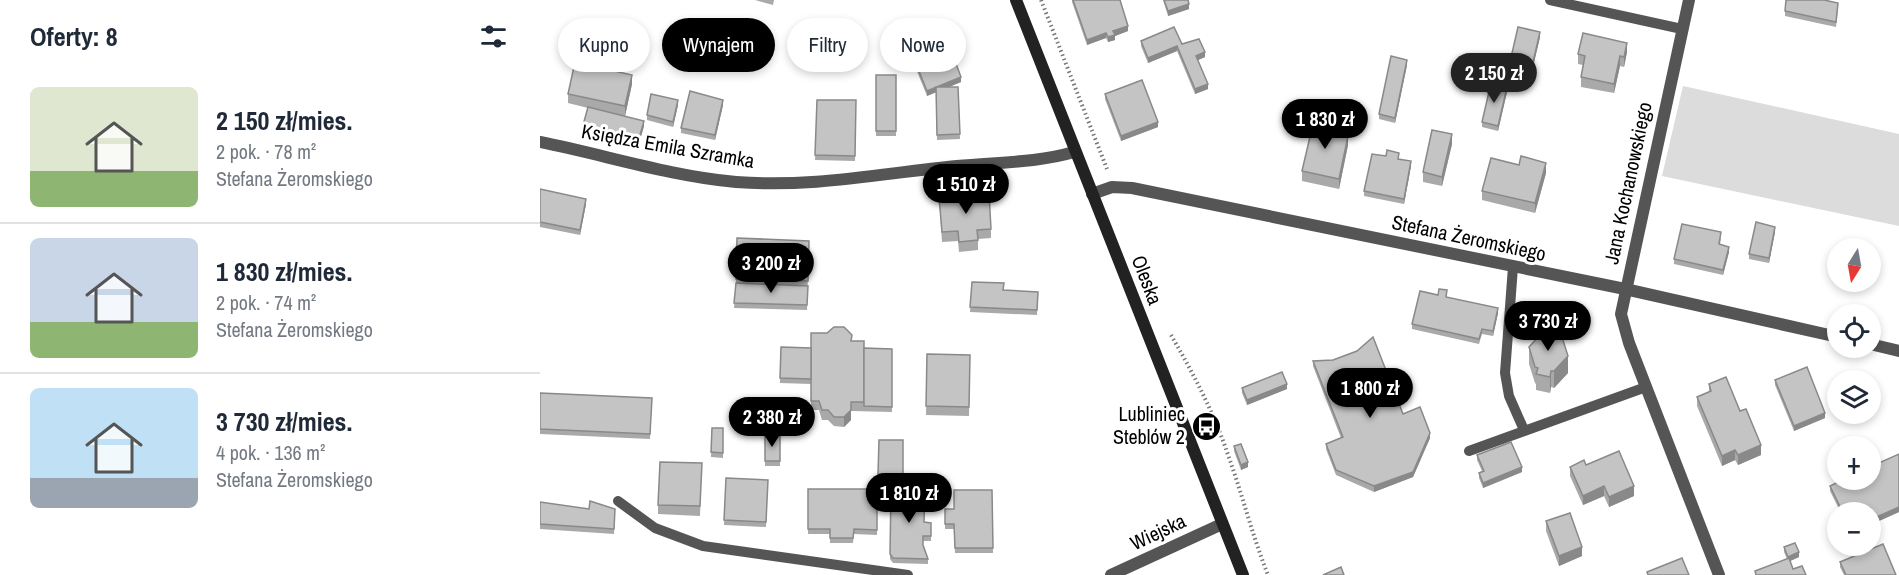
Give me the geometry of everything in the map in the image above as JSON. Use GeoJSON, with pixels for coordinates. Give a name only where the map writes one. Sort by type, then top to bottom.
{"type":"FeatureCollection","features":[{"type":"Feature","properties":{"kind":"street","name":"Oleska"},"geometry":{"type":"LineString","coordinates":[[1016,0],[1074,153],[1243,575]]}},
{"type":"Feature","properties":{"kind":"street","name":"Jana Kochanowskiego"},"geometry":{"type":"LineString","coordinates":[[1689,0],[1625,289],[1623,321],[1646,387],[1719,575]]}},
{"type":"Feature","properties":{"kind":"street","name":"Księdza Emila Szramka"},"geometry":{"type":"LineString","coordinates":[[540,142],[703,177],[788,184],[844,181],[958,165],[1047,159],[1074,153]]}},
{"type":"Feature","properties":{"kind":"street","name":"Stefana Żeromskiego"},"geometry":{"type":"LineString","coordinates":[[1092,194],[1112,187],[1132,188],[1625,289],[1827,335]]}},
{"type":"Feature","properties":{"kind":"street"},"geometry":{"type":"LineString","coordinates":[[1881,347],[1899,351]]}},
{"type":"Feature","properties":{"kind":"street","name":"Wiejska"},"geometry":{"type":"LineString","coordinates":[[1111,575],[1222,524]]}},
{"type":"Feature","properties":{"kind":"lane"},"geometry":{"type":"LineString","coordinates":[[1550,0],[1682,29]]}},
{"type":"Feature","properties":{"kind":"lane"},"geometry":{"type":"LineString","coordinates":[[1513,267],[1505,373],[1509,396],[1524,430]]}},
{"type":"Feature","properties":{"kind":"lane"},"geometry":{"type":"LineString","coordinates":[[1469,451],[1646,387]]}},
{"type":"Feature","properties":{"kind":"lane"},"geometry":{"type":"LineString","coordinates":[[618,501],[655,528],[703,546],[908,575]]}},
{"type":"Feature","properties":{"kind":"path"},"geometry":{"type":"LineString","coordinates":[[1041,0],[1107,169]]}},
{"type":"Feature","properties":{"kind":"path"},"geometry":{"type":"LineString","coordinates":[[1165,324],[1206,397],[1228,453],[1243,509],[1268,575]]}},
{"type":"Feature","properties":{"kind":"shaded area"},"geometry":{"type":"Polygon","coordinates":[[[1683,86],[1899,134],[1899,226],[1662,176],[1683,86]]]}},
{"type":"Feature","properties":{"kind":"building"},"geometry":{"type":"Polygon","coordinates":[[[1073,0],[1120,0],[1128,26],[1113,31],[1115,35],[1108,37],[1106,33],[1087,40],[1073,0]]]}},
{"type":"Feature","properties":{"kind":"building"},"geometry":{"type":"Polygon","coordinates":[[[1164,0],[1188,0],[1189,4],[1168,11],[1164,0]]]}},
{"type":"Feature","properties":{"kind":"building"},"geometry":{"type":"Polygon","coordinates":[[[1786,0],[1824,0],[1838,3],[1836,22],[1785,11],[1786,0]]]}},
{"type":"Feature","properties":{"kind":"building"},"geometry":{"type":"Polygon","coordinates":[[[1174,27],[1182,44],[1199,39],[1205,52],[1196,56],[1208,84],[1195,89],[1177,46],[1148,58],[1141,41],[1174,27]]]}},
{"type":"Feature","properties":{"kind":"building"},"geometry":{"type":"Polygon","coordinates":[[[1518,27],[1540,32],[1529,79],[1507,75],[1518,27]]]}},
{"type":"Feature","properties":{"kind":"building"},"geometry":{"type":"Polygon","coordinates":[[[1583,33],[1627,43],[1624,57],[1620,56],[1614,84],[1581,77],[1585,56],[1578,54],[1583,33]]]}},
{"type":"Feature","properties":{"kind":"building"},"geometry":{"type":"Polygon","coordinates":[[[1391,56],[1407,60],[1395,118],[1379,114],[1391,56]]]}},
{"type":"Feature","properties":{"kind":"building"},"geometry":{"type":"Polygon","coordinates":[[[573,72],[619,72],[632,75],[625,106],[568,94],[573,72]]]}},
{"type":"Feature","properties":{"kind":"building"},"geometry":{"type":"Polygon","coordinates":[[[919,72],[959,72],[961,77],[927,91],[919,72]]]}},
{"type":"Feature","properties":{"kind":"building"},"geometry":{"type":"Polygon","coordinates":[[[876,75],[896,75],[896,131],[876,131],[876,75]]]}},
{"type":"Feature","properties":{"kind":"building"},"geometry":{"type":"Polygon","coordinates":[[[1142,80],[1158,122],[1121,136],[1105,94],[1142,80]]]}},
{"type":"Feature","properties":{"kind":"building"},"geometry":{"type":"Polygon","coordinates":[[[1491,83],[1507,87],[1498,126],[1482,122],[1491,83]]]}},
{"type":"Feature","properties":{"kind":"building"},"geometry":{"type":"Polygon","coordinates":[[[936,87],[958,87],[960,134],[937,135],[936,87]]]}},
{"type":"Feature","properties":{"kind":"building"},"geometry":{"type":"Polygon","coordinates":[[[690,91],[723,100],[715,135],[681,128],[690,91]]]}},
{"type":"Feature","properties":{"kind":"building"},"geometry":{"type":"Polygon","coordinates":[[[651,94],[678,100],[673,122],[647,115],[651,94]]]}},
{"type":"Feature","properties":{"kind":"building"},"geometry":{"type":"Polygon","coordinates":[[[817,100],[856,100],[855,156],[815,155],[817,100]]]}},
{"type":"Feature","properties":{"kind":"building"},"geometry":{"type":"Polygon","coordinates":[[[588,107],[644,121],[638,142],[582,129],[588,107]]]}},
{"type":"Feature","properties":{"kind":"building"},"geometry":{"type":"Polygon","coordinates":[[[1318,118],[1338,123],[1336,134],[1348,136],[1339,179],[1302,171],[1312,128],[1316,129],[1318,118]]]}},
{"type":"Feature","properties":{"kind":"building"},"geometry":{"type":"Polygon","coordinates":[[[1432,130],[1452,134],[1442,177],[1423,172],[1432,130]]]}},
{"type":"Feature","properties":{"kind":"building"},"geometry":{"type":"Polygon","coordinates":[[[1387,150],[1399,153],[1398,159],[1411,161],[1404,199],[1364,191],[1372,154],[1386,156],[1387,150]]]}},
{"type":"Feature","properties":{"kind":"building"},"geometry":{"type":"Polygon","coordinates":[[[1521,156],[1546,163],[1535,203],[1482,191],[1491,158],[1519,165],[1521,156]]]}},
{"type":"Feature","properties":{"kind":"building"},"geometry":{"type":"Polygon","coordinates":[[[540,189],[586,199],[580,230],[540,222],[540,189]]]}},
{"type":"Feature","properties":{"kind":"building"},"geometry":{"type":"Polygon","coordinates":[[[989,193],[991,229],[977,230],[978,240],[959,242],[958,231],[942,232],[939,197],[989,193]]]}},
{"type":"Feature","properties":{"kind":"building"},"geometry":{"type":"Polygon","coordinates":[[[1756,222],[1775,227],[1769,258],[1749,254],[1756,222]]]}},
{"type":"Feature","properties":{"kind":"building"},"geometry":{"type":"Polygon","coordinates":[[[1682,224],[1721,232],[1719,244],[1729,247],[1723,270],[1674,259],[1682,224]]]}},
{"type":"Feature","properties":{"kind":"building"},"geometry":{"type":"Polygon","coordinates":[[[737,238],[809,241],[808,281],[736,279],[737,238]]]}},
{"type":"Feature","properties":{"kind":"building"},"geometry":{"type":"Polygon","coordinates":[[[972,282],[1004,283],[1003,290],[1038,292],[1037,310],[970,307],[972,282]]]}},
{"type":"Feature","properties":{"kind":"building"},"geometry":{"type":"Polygon","coordinates":[[[736,283],[808,286],[807,305],[734,303],[736,283]]]}},
{"type":"Feature","properties":{"kind":"building"},"geometry":{"type":"Polygon","coordinates":[[[1439,289],[1447,290],[1446,297],[1498,308],[1493,331],[1482,329],[1479,339],[1412,324],[1420,291],[1438,295],[1439,289]]]}},
{"type":"Feature","properties":{"kind":"building"},"geometry":{"type":"Polygon","coordinates":[[[834,327],[844,327],[852,335],[851,341],[864,341],[864,402],[851,402],[851,410],[844,417],[834,417],[828,410],[822,410],[819,401],[811,401],[811,333],[827,333],[834,327]]]}},
{"type":"Feature","properties":{"kind":"building"},"geometry":{"type":"Polygon","coordinates":[[[1547,327],[1560,330],[1559,336],[1562,337],[1568,356],[1554,371],[1551,371],[1550,377],[1536,374],[1538,368],[1535,367],[1529,347],[1542,333],[1546,333],[1547,327]]]}},
{"type":"Feature","properties":{"kind":"building"},"geometry":{"type":"Polygon","coordinates":[[[1373,337],[1403,414],[1420,407],[1430,433],[1413,472],[1374,486],[1336,470],[1326,444],[1343,437],[1313,361],[1333,360],[1357,351],[1373,337]]]}},
{"type":"Feature","properties":{"kind":"building"},"geometry":{"type":"Polygon","coordinates":[[[781,347],[811,348],[811,379],[780,378],[781,347]]]}},
{"type":"Feature","properties":{"kind":"building"},"geometry":{"type":"Polygon","coordinates":[[[864,348],[892,349],[892,407],[864,406],[864,348]]]}},
{"type":"Feature","properties":{"kind":"building"},"geometry":{"type":"Polygon","coordinates":[[[927,354],[970,355],[969,407],[926,406],[927,354]]]}},
{"type":"Feature","properties":{"kind":"building"},"geometry":{"type":"Polygon","coordinates":[[[1807,367],[1825,413],[1794,426],[1775,380],[1807,367]]]}},
{"type":"Feature","properties":{"kind":"building"},"geometry":{"type":"Polygon","coordinates":[[[1282,372],[1287,384],[1247,400],[1242,388],[1282,372]]]}},
{"type":"Feature","properties":{"kind":"building"},"geometry":{"type":"Polygon","coordinates":[[[1726,377],[1740,411],[1746,409],[1761,445],[1738,455],[1735,450],[1722,456],[1697,397],[1711,391],[1709,384],[1726,377]]]}},
{"type":"Feature","properties":{"kind":"building"},"geometry":{"type":"Polygon","coordinates":[[[540,393],[652,398],[650,434],[540,429],[540,393]]]}},
{"type":"Feature","properties":{"kind":"building"},"geometry":{"type":"Polygon","coordinates":[[[712,428],[723,428],[723,453],[711,452],[712,428]]]}},
{"type":"Feature","properties":{"kind":"building"},"geometry":{"type":"Polygon","coordinates":[[[765,434],[780,434],[780,461],[765,461],[765,434]]]}},
{"type":"Feature","properties":{"kind":"building"},"geometry":{"type":"Polygon","coordinates":[[[879,440],[903,440],[903,474],[878,474],[879,440]]]}},
{"type":"Feature","properties":{"kind":"building"},"geometry":{"type":"Polygon","coordinates":[[[1511,442],[1522,467],[1483,483],[1479,473],[1484,471],[1477,455],[1511,442]]]}},
{"type":"Feature","properties":{"kind":"building"},"geometry":{"type":"Polygon","coordinates":[[[1241,444],[1248,462],[1241,465],[1234,446],[1241,444]]]}},
{"type":"Feature","properties":{"kind":"building"},"geometry":{"type":"Polygon","coordinates":[[[1619,451],[1634,486],[1609,497],[1604,486],[1583,496],[1570,467],[1584,460],[1586,465],[1619,451]]]}},
{"type":"Feature","properties":{"kind":"building"},"geometry":{"type":"Polygon","coordinates":[[[1899,454],[1899,507],[1881,515],[1881,502],[1838,502],[1832,490],[1881,490],[1881,462],[1899,454]]]}},
{"type":"Feature","properties":{"kind":"building"},"geometry":{"type":"Polygon","coordinates":[[[660,462],[702,463],[700,506],[658,505],[660,462]]]}},
{"type":"Feature","properties":{"kind":"building"},"geometry":{"type":"Polygon","coordinates":[[[726,478],[768,480],[766,522],[724,520],[726,478]]]}},
{"type":"Feature","properties":{"kind":"building"},"geometry":{"type":"Polygon","coordinates":[[[907,487],[925,487],[924,522],[931,523],[931,536],[923,536],[923,545],[928,559],[893,558],[890,554],[891,491],[906,491],[907,487]]]}},
{"type":"Feature","properties":{"kind":"building"},"geometry":{"type":"Polygon","coordinates":[[[808,489],[877,489],[877,530],[854,529],[853,538],[830,538],[830,529],[808,529],[808,489]]]}},
{"type":"Feature","properties":{"kind":"building"},"geometry":{"type":"Polygon","coordinates":[[[954,490],[992,490],[993,548],[955,548],[954,524],[945,524],[945,509],[954,509],[954,490]]]}},
{"type":"Feature","properties":{"kind":"building"},"geometry":{"type":"Polygon","coordinates":[[[590,501],[615,509],[614,529],[540,524],[540,502],[589,509],[590,501]]]}},
{"type":"Feature","properties":{"kind":"building"},"geometry":{"type":"Polygon","coordinates":[[[1570,513],[1582,547],[1559,556],[1546,521],[1570,513]]]}},
{"type":"Feature","properties":{"kind":"building"},"geometry":{"type":"Polygon","coordinates":[[[1795,543],[1799,552],[1788,557],[1784,547],[1795,543]]]}},
{"type":"Feature","properties":{"kind":"building"},"geometry":{"type":"Polygon","coordinates":[[[1883,544],[1896,575],[1846,575],[1840,562],[1854,556],[1881,556],[1881,545],[1883,544]]]}},
{"type":"Feature","properties":{"kind":"building"},"geometry":{"type":"Polygon","coordinates":[[[1682,558],[1689,575],[1648,575],[1647,572],[1682,558]]]}},
{"type":"Feature","properties":{"kind":"building"},"geometry":{"type":"Polygon","coordinates":[[[1789,558],[1793,569],[1802,566],[1806,575],[1756,575],[1755,571],[1789,558]]]}},
{"type":"Feature","properties":{"kind":"building"},"geometry":{"type":"Polygon","coordinates":[[[1341,567],[1344,575],[1323,575],[1341,567]]]}},
{"type":"Feature","properties":{"kind":"place","name":"Lubliniec Steblów 2"},"geometry":{"type":"Point","coordinates":[1206,426]}}]}
